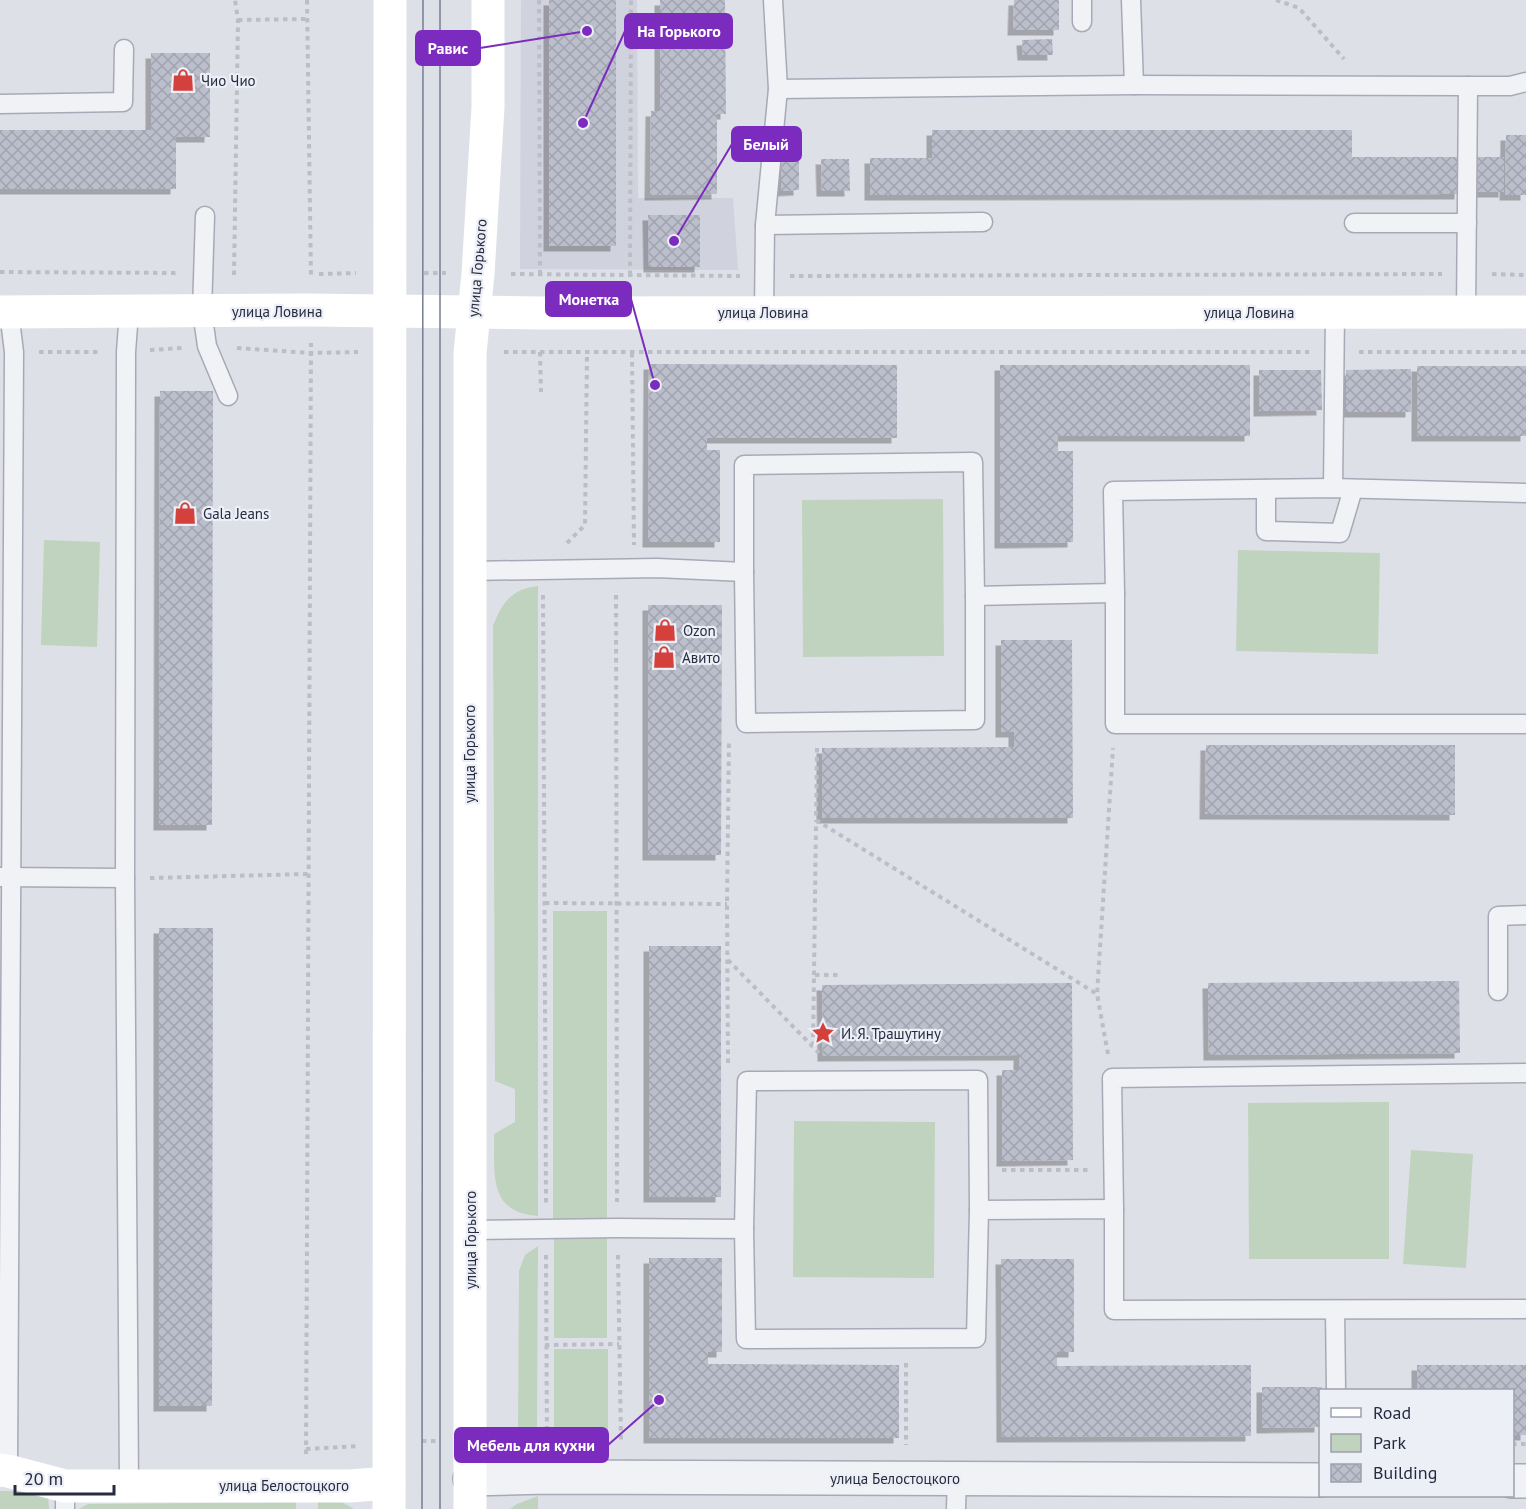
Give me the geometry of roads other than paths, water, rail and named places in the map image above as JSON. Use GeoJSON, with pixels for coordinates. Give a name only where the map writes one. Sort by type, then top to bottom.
{"type":"FeatureCollection","features":[{"type":"Feature","properties":{"kind":"main road"},"geometry":{"type":"LineString","coordinates":[[389,1496],[390,0]]}},
{"type":"Feature","properties":{"kind":"main road","name":"улица Горького"},"geometry":{"type":"LineString","coordinates":[[470,1494],[470,353],[478,274],[488,107],[488,0]]}},
{"type":"Feature","properties":{"kind":"main road","name":"улица Ловина"},"geometry":{"type":"LineString","coordinates":[[4,312],[1526,312]]}},
{"type":"Feature","properties":{"kind":"main road","name":"улица Белостоцкого"},"geometry":{"type":"LineString","coordinates":[[4,1470],[65,1497],[129,1486],[306,1486],[389,1496]]}},
{"type":"Feature","properties":{"kind":"street","name":"улица Белостоцкого"},"geometry":{"type":"LineString","coordinates":[[470,1494],[547,1477],[956,1494],[1319,1480]]}},
{"type":"Feature","properties":{"kind":"lane"},"geometry":{"type":"LineString","coordinates":[[764,312],[765,225],[778,89],[773,0]]}},
{"type":"Feature","properties":{"kind":"lane"},"geometry":{"type":"LineString","coordinates":[[1082,0],[1082,21]]}},
{"type":"Feature","properties":{"kind":"lane"},"geometry":{"type":"LineString","coordinates":[[1131,0],[1134,85]]}},
{"type":"Feature","properties":{"kind":"lane"},"geometry":{"type":"LineString","coordinates":[[0,104],[123,102],[124,49]]}},
{"type":"Feature","properties":{"kind":"lane"},"geometry":{"type":"LineString","coordinates":[[778,89],[1134,85],[1510,86],[1526,82]]}},
{"type":"Feature","properties":{"kind":"lane"},"geometry":{"type":"LineString","coordinates":[[1466,312],[1468,86]]}},
{"type":"Feature","properties":{"kind":"lane"},"geometry":{"type":"LineString","coordinates":[[205,216],[202,311],[207,346],[228,396]]}},
{"type":"Feature","properties":{"kind":"lane"},"geometry":{"type":"LineString","coordinates":[[765,225],[983,222]]}},
{"type":"Feature","properties":{"kind":"lane"},"geometry":{"type":"LineString","coordinates":[[1354,223],[1467,223]]}},
{"type":"Feature","properties":{"kind":"lane"},"geometry":{"type":"LineString","coordinates":[[4,312],[14,352],[5,877],[4,1470]]}},
{"type":"Feature","properties":{"kind":"lane"},"geometry":{"type":"LineString","coordinates":[[129,312],[126,352],[125,878],[129,1486]]}},
{"type":"Feature","properties":{"kind":"lane"},"geometry":{"type":"LineString","coordinates":[[1333,488],[1335,312]]}},
{"type":"Feature","properties":{"kind":"lane"},"geometry":{"type":"LineString","coordinates":[[974,462],[975,720],[746,723],[744,572],[744,465],[974,462]]}},
{"type":"Feature","properties":{"kind":"lane"},"geometry":{"type":"LineString","coordinates":[[1526,493],[1333,488],[1113,492],[1115,724],[1526,724]]}},
{"type":"Feature","properties":{"kind":"lane"},"geometry":{"type":"LineString","coordinates":[[1266,489],[1266,531],[1340,533],[1353,489]]}},
{"type":"Feature","properties":{"kind":"lane"},"geometry":{"type":"LineString","coordinates":[[469,571],[634,568],[744,572]]}},
{"type":"Feature","properties":{"kind":"lane"},"geometry":{"type":"LineString","coordinates":[[975,596],[1115,593]]}},
{"type":"Feature","properties":{"kind":"lane"},"geometry":{"type":"LineString","coordinates":[[5,877],[125,878]]}},
{"type":"Feature","properties":{"kind":"lane"},"geometry":{"type":"LineString","coordinates":[[1498,992],[1498,915],[1526,915]]}},
{"type":"Feature","properties":{"kind":"lane"},"geometry":{"type":"LineString","coordinates":[[1526,1073],[1112,1078],[1114,1310],[1526,1309]]}},
{"type":"Feature","properties":{"kind":"lane"},"geometry":{"type":"LineString","coordinates":[[978,1080],[979,1210],[976,1338],[746,1339],[744,1229],[747,1081],[978,1080]]}},
{"type":"Feature","properties":{"kind":"lane"},"geometry":{"type":"LineString","coordinates":[[979,1210],[1114,1209]]}},
{"type":"Feature","properties":{"kind":"lane"},"geometry":{"type":"LineString","coordinates":[[470,1230],[744,1229]]}},
{"type":"Feature","properties":{"kind":"lane"},"geometry":{"type":"LineString","coordinates":[[1335,1311],[1336,1389]]}},
{"type":"Feature","properties":{"kind":"tram line"},"geometry":{"type":"LineString","coordinates":[[422,1509],[423,0]]}},
{"type":"Feature","properties":{"kind":"tram line"},"geometry":{"type":"LineString","coordinates":[[440,0],[440,1509]]}},
{"type":"Feature","properties":{"kind":"place","name":"Равис"},"geometry":{"type":"Point","coordinates":[587,31]}},
{"type":"Feature","properties":{"kind":"place","name":"Чио Чио"},"geometry":{"type":"Point","coordinates":[183,80]}},
{"type":"Feature","properties":{"kind":"place","name":"На Горького"},"geometry":{"type":"Point","coordinates":[583,123]}},
{"type":"Feature","properties":{"kind":"place","name":"Белый"},"geometry":{"type":"Point","coordinates":[674,241]}},
{"type":"Feature","properties":{"kind":"place","name":"Монетка"},"geometry":{"type":"Point","coordinates":[655,385]}},
{"type":"Feature","properties":{"kind":"place","name":"Gala Jeans"},"geometry":{"type":"Point","coordinates":[185,513]}},
{"type":"Feature","properties":{"kind":"place","name":"Ozon"},"geometry":{"type":"Point","coordinates":[665,630]}},
{"type":"Feature","properties":{"kind":"place","name":"Авито"},"geometry":{"type":"Point","coordinates":[664,657]}},
{"type":"Feature","properties":{"kind":"place","name":"И. Я. Трашутину"},"geometry":{"type":"Point","coordinates":[823,1033]}},
{"type":"Feature","properties":{"kind":"place","name":"Мебель для кухни"},"geometry":{"type":"Point","coordinates":[659,1400]}}]}
